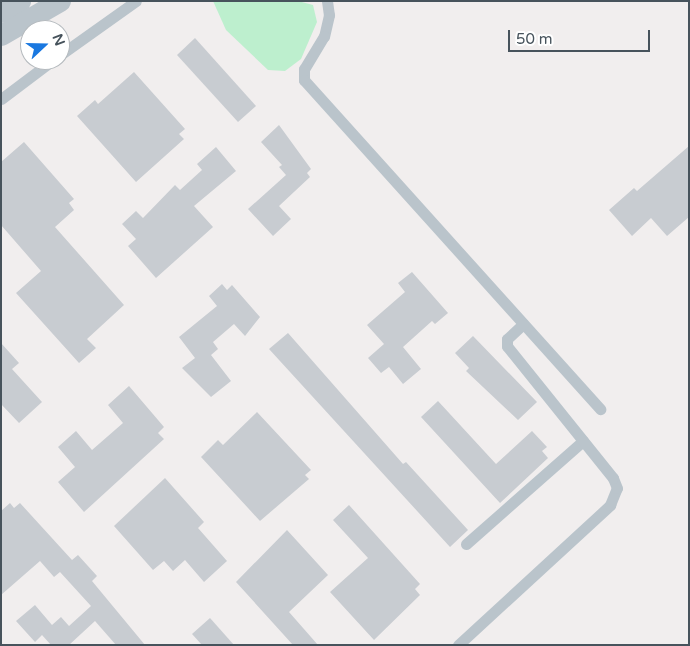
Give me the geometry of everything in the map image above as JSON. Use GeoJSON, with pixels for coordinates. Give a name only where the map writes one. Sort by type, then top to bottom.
{"type":"FeatureCollection","features":[{"type":"Feature","properties":{"kind":"street"},"geometry":{"type":"LineString","coordinates":[[1,12],[20,1]]}},
{"type":"Feature","properties":{"kind":"street"},"geometry":{"type":"LineString","coordinates":[[1,35],[60,1]]}},
{"type":"Feature","properties":{"kind":"lane"},"geometry":{"type":"LineString","coordinates":[[70,48],[136,1]]}},
{"type":"Feature","properties":{"kind":"lane"},"geometry":{"type":"LineString","coordinates":[[327,1],[329,15],[324,36],[304,69],[304,80],[600,409]]}},
{"type":"Feature","properties":{"kind":"lane"},"geometry":{"type":"LineString","coordinates":[[1,100],[40,70]]}},
{"type":"Feature","properties":{"kind":"lane"},"geometry":{"type":"LineString","coordinates":[[458,645],[610,505],[617,488],[613,478],[507,346],[507,339],[523,324]]}},
{"type":"Feature","properties":{"kind":"lane"},"geometry":{"type":"LineString","coordinates":[[466,544],[583,440]]}},
{"type":"Feature","properties":{"kind":"green space"},"geometry":{"type":"Polygon","coordinates":[[[213,1],[298,1],[313,5],[317,22],[301,59],[285,71],[268,70],[226,30],[213,1]]]}},
{"type":"Feature","properties":{"kind":"building"},"geometry":{"type":"Polygon","coordinates":[[[195,38],[256,106],[238,122],[177,55],[195,38]]]}},
{"type":"Feature","properties":{"kind":"building"},"geometry":{"type":"Polygon","coordinates":[[[134,72],[185,129],[179,134],[184,139],[136,182],[77,116],[95,100],[98,104],[134,72]]]}},
{"type":"Feature","properties":{"kind":"building"},"geometry":{"type":"Polygon","coordinates":[[[279,125],[311,169],[307,173],[310,177],[279,206],[291,219],[273,236],[248,209],[286,175],[279,167],[282,165],[261,142],[279,125]]]}},
{"type":"Feature","properties":{"kind":"building"},"geometry":{"type":"Polygon","coordinates":[[[24,142],[74,199],[69,203],[74,210],[55,227],[124,305],[87,339],[96,348],[79,363],[16,293],[41,271],[1,225],[1,162],[24,142]]]}},
{"type":"Feature","properties":{"kind":"building"},"geometry":{"type":"Polygon","coordinates":[[[689,146],[689,217],[667,236],[651,218],[632,236],[609,210],[634,188],[637,191],[689,146]]]}},
{"type":"Feature","properties":{"kind":"building"},"geometry":{"type":"Polygon","coordinates":[[[216,147],[236,171],[194,206],[213,227],[156,278],[128,246],[136,239],[122,224],[136,211],[143,218],[175,185],[180,190],[202,170],[197,164],[216,147]]]}},
{"type":"Feature","properties":{"kind":"building"},"geometry":{"type":"Polygon","coordinates":[[[412,272],[448,313],[435,324],[432,321],[403,347],[421,369],[403,384],[389,367],[381,373],[368,358],[384,344],[367,325],[405,292],[398,283],[412,272]]]}},
{"type":"Feature","properties":{"kind":"building"},"geometry":{"type":"Polygon","coordinates":[[[222,284],[227,290],[232,285],[260,317],[245,336],[234,324],[213,342],[218,349],[211,355],[231,381],[211,397],[182,368],[195,358],[179,337],[217,306],[209,296],[222,284]]]}},
{"type":"Feature","properties":{"kind":"building"},"geometry":{"type":"Polygon","coordinates":[[[288,333],[403,464],[406,462],[468,530],[450,547],[269,349],[288,333]]]}},
{"type":"Feature","properties":{"kind":"building"},"geometry":{"type":"Polygon","coordinates":[[[473,336],[537,402],[518,420],[466,371],[469,368],[455,353],[473,336]]]}},
{"type":"Feature","properties":{"kind":"building"},"geometry":{"type":"Polygon","coordinates":[[[1,343],[19,363],[12,369],[42,402],[19,423],[1,404],[1,343]]]}},
{"type":"Feature","properties":{"kind":"building"},"geometry":{"type":"Polygon","coordinates":[[[129,386],[164,427],[158,433],[164,439],[84,512],[58,482],[75,467],[58,447],[76,431],[92,450],[123,423],[108,405],[129,386]]]}},
{"type":"Feature","properties":{"kind":"building"},"geometry":{"type":"Polygon","coordinates":[[[438,401],[496,464],[532,431],[547,447],[542,451],[548,458],[500,503],[421,417],[438,401]]]}},
{"type":"Feature","properties":{"kind":"building"},"geometry":{"type":"Polygon","coordinates":[[[257,412],[311,470],[305,475],[309,479],[260,521],[201,457],[218,440],[223,445],[257,412]]]}},
{"type":"Feature","properties":{"kind":"building"},"geometry":{"type":"Polygon","coordinates":[[[165,478],[204,522],[198,528],[227,561],[204,582],[185,560],[173,571],[164,561],[153,570],[114,526],[165,478]]]}},
{"type":"Feature","properties":{"kind":"building"},"geometry":{"type":"Polygon","coordinates":[[[10,503],[14,508],[20,503],[72,560],[78,555],[97,576],[92,581],[145,645],[116,645],[95,621],[69,645],[51,645],[42,635],[35,642],[16,621],[35,605],[52,625],[61,617],[69,626],[91,606],[60,572],[54,577],[40,561],[1,595],[1,511],[10,503]]]}},
{"type":"Feature","properties":{"kind":"building"},"geometry":{"type":"Polygon","coordinates":[[[349,505],[420,584],[415,589],[420,595],[374,640],[330,592],[368,558],[333,520],[349,505]]]}},
{"type":"Feature","properties":{"kind":"building"},"geometry":{"type":"Polygon","coordinates":[[[287,530],[328,575],[289,612],[318,645],[293,645],[236,582],[287,530]]]}},
{"type":"Feature","properties":{"kind":"building"},"geometry":{"type":"Polygon","coordinates":[[[210,618],[234,645],[202,645],[192,634],[210,618]]]}}]}
